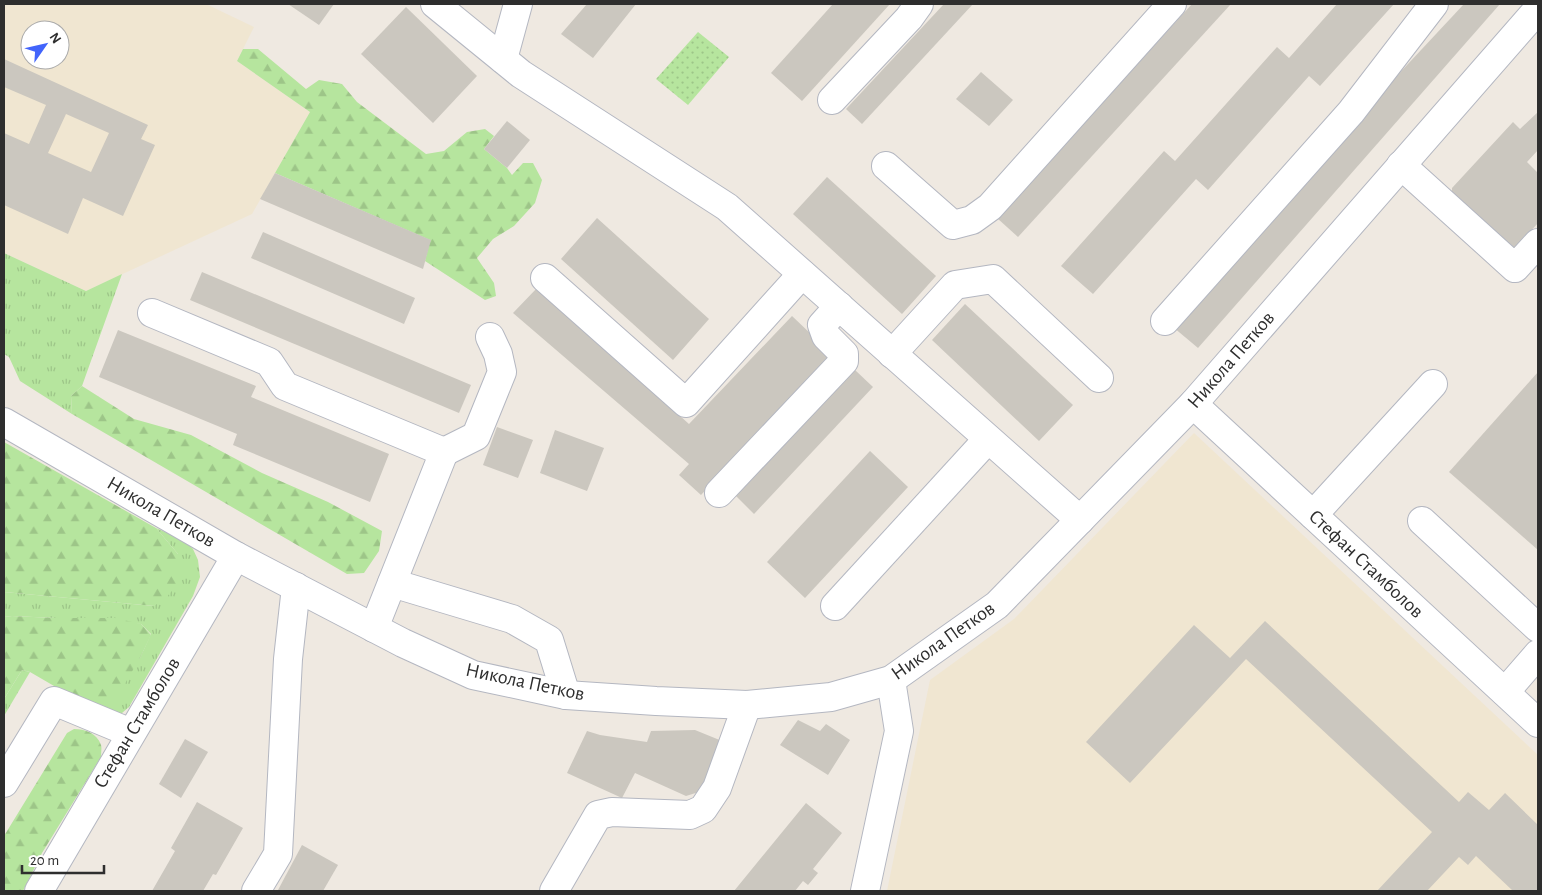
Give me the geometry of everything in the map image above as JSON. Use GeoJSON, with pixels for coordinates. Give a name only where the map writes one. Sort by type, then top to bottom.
{"type":"FeatureCollection","features":[{"type":"Feature","properties":{"kind":"street"},"geometry":{"type":"LineString","coordinates":[[435,4],[527,78],[727,207],[1080,520]]}},
{"type":"Feature","properties":{"kind":"street"},"geometry":{"type":"LineString","coordinates":[[503,60],[518,4]]}},
{"type":"Feature","properties":{"kind":"street"},"geometry":{"type":"LineString","coordinates":[[832,100],[919,4]]}},
{"type":"Feature","properties":{"kind":"street"},"geometry":{"type":"LineString","coordinates":[[886,166],[953,225],[972,220],[990,207],[1172,4]]}},
{"type":"Feature","properties":{"kind":"street"},"geometry":{"type":"LineString","coordinates":[[1165,321],[1351,112],[1434,4]]}},
{"type":"Feature","properties":{"kind":"street","name":"Никола Петков"},"geometry":{"type":"LineString","coordinates":[[4,422],[236,556],[374,628],[473,675],[566,695],[747,705],[831,697],[891,680],[997,604],[1193,404],[1538,9]]}},
{"type":"Feature","properties":{"kind":"street"},"geometry":{"type":"LineString","coordinates":[[1401,166],[1515,268],[1538,243]]}},
{"type":"Feature","properties":{"kind":"street"},"geometry":{"type":"LineString","coordinates":[[545,278],[686,403],[802,274]]}},
{"type":"Feature","properties":{"kind":"street"},"geometry":{"type":"LineString","coordinates":[[892,354],[955,285],[993,278],[1099,378]]}},
{"type":"Feature","properties":{"kind":"street"},"geometry":{"type":"LineString","coordinates":[[719,494],[844,361],[844,354],[826,336],[822,325],[839,306]]}},
{"type":"Feature","properties":{"kind":"street"},"geometry":{"type":"LineString","coordinates":[[152,313],[269,362],[285,386],[444,452]]}},
{"type":"Feature","properties":{"kind":"street"},"geometry":{"type":"LineString","coordinates":[[374,628],[444,452],[476,436],[502,372],[498,354],[490,337]]}},
{"type":"Feature","properties":{"kind":"street"},"geometry":{"type":"LineString","coordinates":[[1313,515],[1433,384]]}},
{"type":"Feature","properties":{"kind":"street","name":"Стефан Стамболов"},"geometry":{"type":"LineString","coordinates":[[1193,404],[1538,723]]}},
{"type":"Feature","properties":{"kind":"street"},"geometry":{"type":"LineString","coordinates":[[835,606],[988,439]]}},
{"type":"Feature","properties":{"kind":"street"},"geometry":{"type":"LineString","coordinates":[[1422,521],[1538,628]]}},
{"type":"Feature","properties":{"kind":"street","name":"Стефан Стамболов"},"geometry":{"type":"LineString","coordinates":[[39,891],[236,556]]}},
{"type":"Feature","properties":{"kind":"street"},"geometry":{"type":"LineString","coordinates":[[392,583],[512,619],[548,640],[566,695]]}},
{"type":"Feature","properties":{"kind":"street"},"geometry":{"type":"LineString","coordinates":[[256,891],[278,854],[288,659],[296,587]]}},
{"type":"Feature","properties":{"kind":"street"},"geometry":{"type":"LineString","coordinates":[[1505,692],[1538,654]]}},
{"type":"Feature","properties":{"kind":"street"},"geometry":{"type":"LineString","coordinates":[[865,891],[899,731],[891,680]]}},
{"type":"Feature","properties":{"kind":"street"},"geometry":{"type":"LineString","coordinates":[[4,783],[54,701],[131,733]]}},
{"type":"Feature","properties":{"kind":"street"},"geometry":{"type":"LineString","coordinates":[[554,891],[598,815],[612,812],[690,815],[703,809],[717,788],[747,705]]}},
{"type":"Feature","properties":{"kind":"shaded area"},"geometry":{"type":"Polygon","coordinates":[[[4,4],[206,4],[254,27],[237,61],[310,112],[252,214],[86,291],[4,253],[4,4]]]}},
{"type":"Feature","properties":{"kind":"shaded area"},"geometry":{"type":"Polygon","coordinates":[[[1194,433],[1538,755],[1538,891],[887,891],[930,680],[1014,619],[1194,433]]]}},
{"type":"Feature","properties":{"kind":"green space"},"geometry":{"type":"Polygon","coordinates":[[[698,32],[729,57],[688,105],[656,79],[698,32]]]}},
{"type":"Feature","properties":{"kind":"green space"},"geometry":{"type":"Polygon","coordinates":[[[243,49],[258,49],[306,89],[319,80],[342,84],[357,102],[426,154],[444,151],[467,132],[485,129],[494,136],[484,149],[507,168],[512,175],[523,163],[533,163],[542,180],[535,203],[514,226],[493,239],[477,258],[494,283],[496,296],[485,300],[425,261],[430,240],[275,173],[310,112],[237,61],[243,49]]]}},
{"type":"Feature","properties":{"kind":"green space"},"geometry":{"type":"Polygon","coordinates":[[[4,253],[86,291],[122,274],[82,386],[71,396],[72,414],[20,381],[9,357],[4,354],[4,253]]]}},
{"type":"Feature","properties":{"kind":"green space"},"geometry":{"type":"Polygon","coordinates":[[[82,386],[134,419],[191,435],[262,473],[328,502],[382,531],[379,551],[364,573],[347,574],[72,414],[71,396],[82,386]]]}},
{"type":"Feature","properties":{"kind":"green space"},"geometry":{"type":"Polygon","coordinates":[[[4,442],[156,528],[178,554],[179,582],[166,598],[154,606],[4,592],[4,442]]]}},
{"type":"Feature","properties":{"kind":"green space"},"geometry":{"type":"Polygon","coordinates":[[[156,528],[186,541],[193,549],[198,560],[200,577],[193,596],[129,707],[122,713],[116,714],[85,704],[140,658],[151,634],[141,624],[55,618],[4,617],[4,592],[154,606],[178,554],[156,528]]]}},
{"type":"Feature","properties":{"kind":"green space"},"geometry":{"type":"Polygon","coordinates":[[[4,617],[115,618],[141,624],[151,635],[114,702],[85,704],[30,672],[22,670],[4,699],[4,617]]]}},
{"type":"Feature","properties":{"kind":"green space"},"geometry":{"type":"Polygon","coordinates":[[[22,670],[30,672],[4,716],[4,699],[22,670]]]}},
{"type":"Feature","properties":{"kind":"green space"},"geometry":{"type":"Polygon","coordinates":[[[74,729],[86,731],[97,737],[101,746],[101,757],[42,853],[23,891],[4,891],[4,836],[67,733],[74,729]]]}},
{"type":"Feature","properties":{"kind":"building"},"geometry":{"type":"Polygon","coordinates":[[[288,4],[334,4],[319,25],[288,4]]]}},
{"type":"Feature","properties":{"kind":"building"},"geometry":{"type":"Polygon","coordinates":[[[587,4],[636,4],[593,58],[561,34],[587,4]]]}},
{"type":"Feature","properties":{"kind":"building"},"geometry":{"type":"Polygon","coordinates":[[[833,4],[890,4],[802,101],[771,73],[833,4]]]}},
{"type":"Feature","properties":{"kind":"building"},"geometry":{"type":"Polygon","coordinates":[[[944,4],[973,4],[862,124],[846,109],[944,4]]]}},
{"type":"Feature","properties":{"kind":"building"},"geometry":{"type":"Polygon","coordinates":[[[1192,4],[1231,4],[1018,237],[997,218],[1192,4]]]}},
{"type":"Feature","properties":{"kind":"building"},"geometry":{"type":"Polygon","coordinates":[[[1337,4],[1394,4],[1320,86],[1309,76],[1208,190],[1196,179],[1093,294],[1061,266],[1164,151],[1175,161],[1277,47],[1289,58],[1337,4]]]}},
{"type":"Feature","properties":{"kind":"building"},"geometry":{"type":"Polygon","coordinates":[[[1464,4],[1500,4],[1198,348],[1173,327],[1393,80],[1464,4]]]}},
{"type":"Feature","properties":{"kind":"building"},"geometry":{"type":"Polygon","coordinates":[[[406,7],[477,76],[433,123],[361,54],[406,7]]]}},
{"type":"Feature","properties":{"kind":"building"},"geometry":{"type":"Polygon","coordinates":[[[4,59],[20,66],[20,70],[28,70],[148,125],[141,139],[155,145],[123,216],[83,198],[68,234],[4,205],[4,133],[29,144],[46,105],[4,87],[4,59]],[[66,114],[48,153],[91,172],[109,133],[66,114]]]}},
{"type":"Feature","properties":{"kind":"building"},"geometry":{"type":"Polygon","coordinates":[[[981,72],[1013,100],[989,126],[956,99],[981,72]]]}},
{"type":"Feature","properties":{"kind":"building"},"geometry":{"type":"Polygon","coordinates":[[[1538,112],[1538,150],[1527,162],[1538,173],[1538,223],[1516,247],[1510,247],[1452,193],[1452,188],[1513,122],[1520,129],[1538,112]]]}},
{"type":"Feature","properties":{"kind":"building"},"geometry":{"type":"Polygon","coordinates":[[[507,121],[530,140],[507,168],[484,149],[507,121]]]}},
{"type":"Feature","properties":{"kind":"building"},"geometry":{"type":"Polygon","coordinates":[[[275,173],[431,240],[423,269],[260,199],[275,173]]]}},
{"type":"Feature","properties":{"kind":"building"},"geometry":{"type":"Polygon","coordinates":[[[827,177],[936,276],[902,314],[793,214],[827,177]]]}},
{"type":"Feature","properties":{"kind":"building"},"geometry":{"type":"Polygon","coordinates":[[[597,218],[709,319],[673,360],[561,259],[597,218]]]}},
{"type":"Feature","properties":{"kind":"building"},"geometry":{"type":"Polygon","coordinates":[[[263,232],[415,298],[404,324],[251,258],[263,232]]]}},
{"type":"Feature","properties":{"kind":"building"},"geometry":{"type":"Polygon","coordinates":[[[202,272],[471,385],[459,413],[190,300],[202,272]]]}},
{"type":"Feature","properties":{"kind":"building"},"geometry":{"type":"Polygon","coordinates":[[[537,288],[689,424],[792,316],[832,354],[701,495],[679,475],[689,464],[513,313],[537,288]]]}},
{"type":"Feature","properties":{"kind":"building"},"geometry":{"type":"Polygon","coordinates":[[[965,304],[1073,405],[1039,441],[932,340],[965,304]]]}},
{"type":"Feature","properties":{"kind":"building"},"geometry":{"type":"Polygon","coordinates":[[[118,330],[256,386],[251,397],[389,454],[370,502],[233,445],[237,434],[99,377],[118,330]]]}},
{"type":"Feature","properties":{"kind":"building"},"geometry":{"type":"Polygon","coordinates":[[[855,370],[873,387],[754,514],[736,496],[855,370]]]}},
{"type":"Feature","properties":{"kind":"building"},"geometry":{"type":"Polygon","coordinates":[[[1538,372],[1538,550],[1449,472],[1538,372]]]}},
{"type":"Feature","properties":{"kind":"building"},"geometry":{"type":"Polygon","coordinates":[[[497,427],[533,440],[518,478],[483,465],[497,427]]]}},
{"type":"Feature","properties":{"kind":"building"},"geometry":{"type":"Polygon","coordinates":[[[555,430],[604,448],[587,491],[540,473],[555,430]]]}},
{"type":"Feature","properties":{"kind":"building"},"geometry":{"type":"Polygon","coordinates":[[[870,451],[908,487],[805,598],[767,562],[870,451]]]}},
{"type":"Feature","properties":{"kind":"building"},"geometry":{"type":"Polygon","coordinates":[[[1265,621],[1459,802],[1468,792],[1489,810],[1505,793],[1538,825],[1538,891],[1513,891],[1476,856],[1468,865],[1459,857],[1427,891],[1377,891],[1432,832],[1246,659],[1130,783],[1086,742],[1194,625],[1230,658],[1265,621]]]}},
{"type":"Feature","properties":{"kind":"building"},"geometry":{"type":"Polygon","coordinates":[[[798,720],[820,731],[826,724],[850,740],[828,775],[780,745],[798,720]]]}},
{"type":"Feature","properties":{"kind":"building"},"geometry":{"type":"Polygon","coordinates":[[[695,730],[722,741],[702,791],[686,796],[635,773],[622,798],[567,773],[587,731],[600,735],[647,742],[651,731],[695,730]]]}},
{"type":"Feature","properties":{"kind":"building"},"geometry":{"type":"Polygon","coordinates":[[[185,739],[208,752],[181,798],[159,784],[185,739]]]}},
{"type":"Feature","properties":{"kind":"building"},"geometry":{"type":"Polygon","coordinates":[[[197,802],[243,828],[216,875],[213,874],[203,891],[152,891],[175,851],[171,848],[197,802]]]}},
{"type":"Feature","properties":{"kind":"building"},"geometry":{"type":"Polygon","coordinates":[[[806,803],[842,833],[813,869],[818,873],[808,885],[803,881],[795,891],[734,891],[806,803]]]}},
{"type":"Feature","properties":{"kind":"building"},"geometry":{"type":"Polygon","coordinates":[[[302,845],[338,865],[323,891],[278,890],[302,845]]]}}]}
